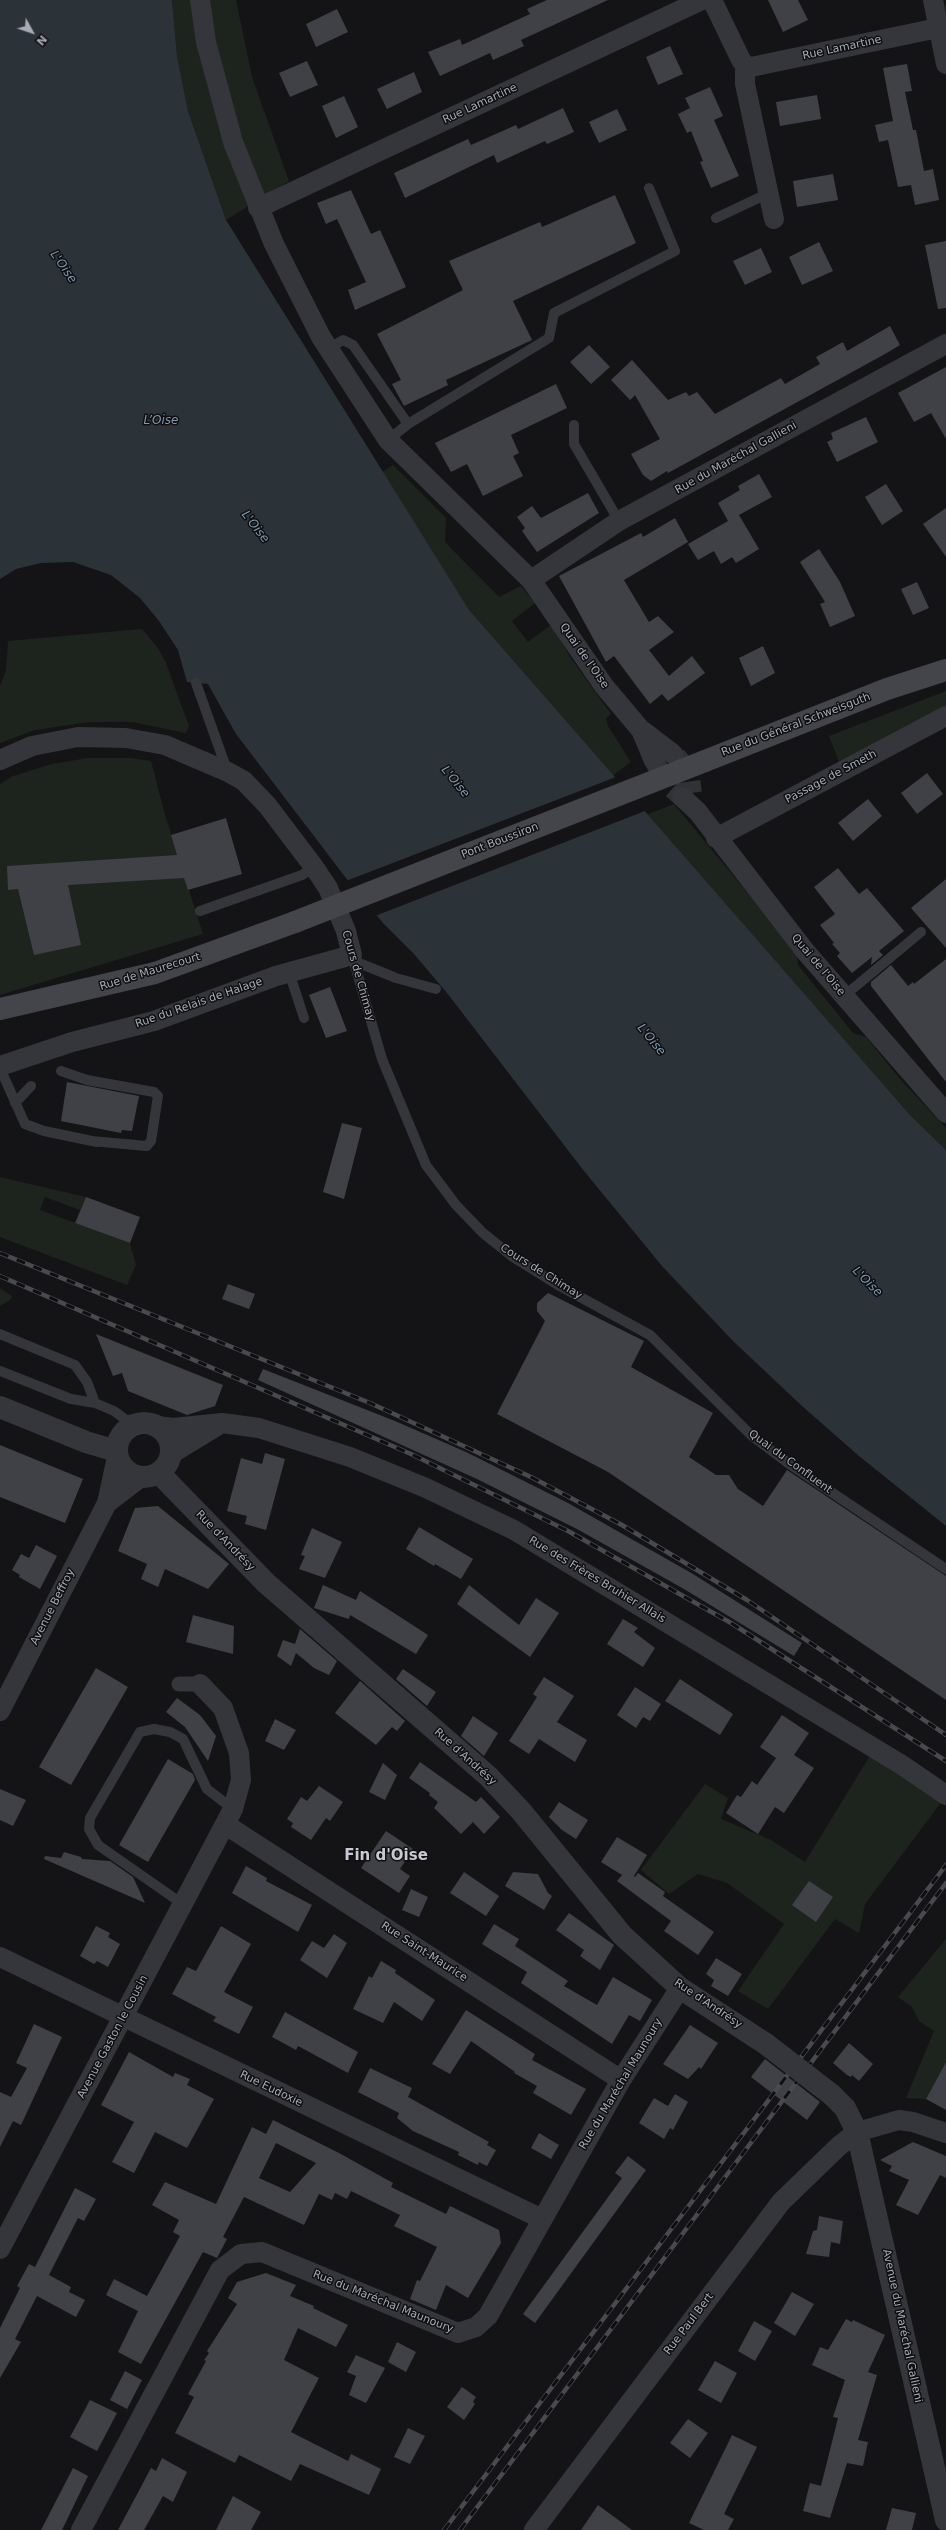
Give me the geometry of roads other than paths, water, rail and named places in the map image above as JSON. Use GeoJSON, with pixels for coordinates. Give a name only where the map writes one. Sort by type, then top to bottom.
{"type":"FeatureCollection","features":[{"type":"Feature","properties":{"kind":"main road","name":"Rue du Général Schweisguth"},"geometry":{"type":"LineString","coordinates":[[887,689],[946,660]]}},
{"type":"Feature","properties":{"kind":"main road","name":"Rue du Général Schweisguth"},"geometry":{"type":"LineString","coordinates":[[705,761],[887,689],[946,670]]}},
{"type":"Feature","properties":{"kind":"main road","name":"Pont Boussiron"},"geometry":{"type":"LineString","coordinates":[[295,922],[705,761]]}},
{"type":"Feature","properties":{"kind":"main road","name":"Rue de Maurecourt"},"geometry":{"type":"LineString","coordinates":[[0,1009],[155,972],[295,922]]}},
{"type":"Feature","properties":{"kind":"street","name":"Quai de l'Oise"},"geometry":{"type":"LineString","coordinates":[[200,0],[206,42],[233,142],[258,208],[305,308],[328,349],[388,440],[531,580],[604,686],[641,730],[673,754]]}},
{"type":"Feature","properties":{"kind":"street","name":"Rue Lamartine"},"geometry":{"type":"LineString","coordinates":[[258,208],[702,0]]}},
{"type":"Feature","properties":{"kind":"street"},"geometry":{"type":"LineString","coordinates":[[712,0],[735,50],[745,65],[745,84],[767,194],[774,219]]}},
{"type":"Feature","properties":{"kind":"street"},"geometry":{"type":"LineString","coordinates":[[933,0],[946,64]]}},
{"type":"Feature","properties":{"kind":"street","name":"Rue Lamartine"},"geometry":{"type":"LineString","coordinates":[[745,65],[761,66],[938,28]]}},
{"type":"Feature","properties":{"kind":"street","name":"Rue du Maréchal Gallieni"},"geometry":{"type":"LineString","coordinates":[[531,580],[619,521],[946,344]]}},
{"type":"Feature","properties":{"kind":"street","name":"Passage de Smeth"},"geometry":{"type":"LineString","coordinates":[[716,838],[946,716]]}},
{"type":"Feature","properties":{"kind":"street","name":"Quai de l'Oise"},"geometry":{"type":"LineString","coordinates":[[641,730],[654,761]]}},
{"type":"Feature","properties":{"kind":"street","name":"Cours de Chimay"},"geometry":{"type":"LineString","coordinates":[[0,760],[32,746],[78,737],[126,738],[165,746],[228,772],[244,781],[268,805],[314,867],[328,888],[346,931],[353,958]]}},
{"type":"Feature","properties":{"kind":"street","name":"Quai de l'Oise"},"geometry":{"type":"LineString","coordinates":[[687,795],[716,838],[844,996],[946,1113]]}},
{"type":"Feature","properties":{"kind":"street","name":"Rue du Relais de Halage"},"geometry":{"type":"LineString","coordinates":[[0,1067],[72,1042],[154,1021],[289,972],[353,958]]}},
{"type":"Feature","properties":{"kind":"street"},"geometry":{"type":"LineString","coordinates":[[0,1407],[117,1454],[124,1470],[150,1475]]}},
{"type":"Feature","properties":{"kind":"street"},"geometry":{"type":"LineString","coordinates":[[149,1423],[157,1426],[168,1439],[171,1454],[169,1461],[107,1503],[120,1435],[133,1425],[149,1423]]}},
{"type":"Feature","properties":{"kind":"street"},"geometry":{"type":"LineString","coordinates":[[171,1454],[222,1423]]}},
{"type":"Feature","properties":{"kind":"street","name":"Rue des Frères Bruhier Allais"},"geometry":{"type":"LineString","coordinates":[[157,1426],[173,1428],[222,1423],[259,1428],[350,1456],[426,1488],[514,1530],[902,1765],[946,1795]]}},
{"type":"Feature","properties":{"kind":"street","name":"Rue d'Andrésy"},"geometry":{"type":"LineString","coordinates":[[150,1475],[266,1583],[488,1776],[521,1811],[622,1935],[680,1988],[766,2044],[832,2095]]}},
{"type":"Feature","properties":{"kind":"street","name":"Avenue Beffroy"},"geometry":{"type":"LineString","coordinates":[[0,1711],[107,1503]]}},
{"type":"Feature","properties":{"kind":"street"},"geometry":{"type":"LineString","coordinates":[[179,1684],[200,1684]]}},
{"type":"Feature","properties":{"kind":"street","name":"Avenue Gaston le Cousin"},"geometry":{"type":"LineString","coordinates":[[0,2249],[230,1817],[241,1780],[239,1753],[223,1708],[200,1684]]}},
{"type":"Feature","properties":{"kind":"street","name":"Rue Saint-Maurice"},"geometry":{"type":"LineString","coordinates":[[230,1817],[621,2080]]}},
{"type":"Feature","properties":{"kind":"street","name":"Rue Eudoxie"},"geometry":{"type":"LineString","coordinates":[[0,1957],[542,2219]]}},
{"type":"Feature","properties":{"kind":"street","name":"Rue du Maréchal Maunoury"},"geometry":{"type":"LineString","coordinates":[[81,2530],[220,2270],[241,2254],[262,2252],[458,2333],[476,2328],[488,2316],[621,2080],[680,1988]]}},
{"type":"Feature","properties":{"kind":"street","name":"Avenue du Maréchal Gallieni"},"geometry":{"type":"LineString","coordinates":[[832,2095],[845,2108],[857,2132],[946,2520]]}},
{"type":"Feature","properties":{"kind":"street"},"geometry":{"type":"LineString","coordinates":[[857,2132],[899,2120],[913,2122],[946,2133]]}},
{"type":"Feature","properties":{"kind":"street","name":"Rue Paul Bert"},"geometry":{"type":"LineString","coordinates":[[534,2530],[781,2202],[839,2146],[857,2132]]}},
{"type":"Feature","properties":{"kind":"lane"},"geometry":{"type":"LineString","coordinates":[[388,440],[408,424],[549,338],[554,313],[675,251],[649,188]]}},
{"type":"Feature","properties":{"kind":"lane"},"geometry":{"type":"LineString","coordinates":[[716,218],[767,194]]}},
{"type":"Feature","properties":{"kind":"lane"},"geometry":{"type":"LineString","coordinates":[[328,349],[343,340],[353,345],[408,424]]}},
{"type":"Feature","properties":{"kind":"lane"},"geometry":{"type":"LineString","coordinates":[[574,425],[574,444],[619,521]]}},
{"type":"Feature","properties":{"kind":"lane"},"geometry":{"type":"LineString","coordinates":[[196,683],[228,772]]}},
{"type":"Feature","properties":{"kind":"lane"},"geometry":{"type":"LineString","coordinates":[[200,911],[302,875],[314,867]]}},
{"type":"Feature","properties":{"kind":"lane"},"geometry":{"type":"LineString","coordinates":[[844,996],[921,932]]}},
{"type":"Feature","properties":{"kind":"lane"},"geometry":{"type":"LineString","coordinates":[[353,958],[396,978],[436,989]]}},
{"type":"Feature","properties":{"kind":"lane","name":"Cours de Chimay"},"geometry":{"type":"LineString","coordinates":[[353,958],[382,1059],[402,1110],[426,1165],[456,1205],[483,1233],[513,1257],[558,1285],[650,1335]]}},
{"type":"Feature","properties":{"kind":"lane"},"geometry":{"type":"LineString","coordinates":[[289,972],[304,1018]]}},
{"type":"Feature","properties":{"kind":"lane"},"geometry":{"type":"LineString","coordinates":[[0,1067],[25,1124],[125,1149],[136,1145],[145,1147],[150,1143],[159,1100],[157,1094],[87,1080],[61,1071]]}},
{"type":"Feature","properties":{"kind":"lane"},"geometry":{"type":"LineString","coordinates":[[16,1103],[31,1086]]}},
{"type":"Feature","properties":{"kind":"lane"},"geometry":{"type":"LineString","coordinates":[[0,1334],[75,1365],[87,1382],[95,1403]]}},
{"type":"Feature","properties":{"kind":"lane","name":"Quai du Confluent"},"geometry":{"type":"LineString","coordinates":[[650,1335],[752,1436],[788,1463],[946,1569]]}},
{"type":"Feature","properties":{"kind":"lane"},"geometry":{"type":"LineString","coordinates":[[0,1371],[71,1399],[95,1403],[114,1411],[133,1425]]}},
{"type":"Feature","properties":{"kind":"lane"},"geometry":{"type":"LineString","coordinates":[[184,1904],[98,1845],[89,1829],[90,1818],[140,1732],[154,1729],[170,1732],[183,1739],[207,1790],[230,1817]]}},
{"type":"Feature","properties":{"kind":"water","name":"L’Oise"},"geometry":{"type":"Polygon","coordinates":[[[0,0],[172,0],[177,56],[188,111],[226,220],[469,610],[910,1115],[946,1150],[946,1526],[859,1456],[802,1406],[733,1341],[662,1266],[584,1171],[447,993],[414,954],[383,923],[346,878],[236,734],[208,684],[187,682],[178,650],[159,621],[140,598],[111,575],[73,562],[41,563],[16,569],[0,579],[0,0]]]}},
{"type":"Feature","properties":{"kind":"tunnel"},"geometry":{"type":"LineString","coordinates":[[676,756],[689,772],[692,793]]}},
{"type":"Feature","properties":{"kind":"tunnel"},"geometry":{"type":"LineString","coordinates":[[656,764],[665,782],[682,797]]}},
{"type":"Feature","properties":{"kind":"railway"},"geometry":{"type":"LineString","coordinates":[[0,1253],[370,1403],[531,1477],[622,1525],[747,1600],[946,1735]]}},
{"type":"Feature","properties":{"kind":"railway"},"geometry":{"type":"LineString","coordinates":[[0,1276],[411,1454],[568,1531],[731,1623],[946,1761]]}},
{"type":"Feature","properties":{"kind":"railway"},"geometry":{"type":"LineString","coordinates":[[444,2530],[946,1865]]}},
{"type":"Feature","properties":{"kind":"railway"},"geometry":{"type":"LineString","coordinates":[[460,2530],[946,1883]]}},
{"type":"Feature","properties":{"kind":"district","name":"Fin d'Oise"},"geometry":{"type":"Point","coordinates":[386,1856]}},
{"type":"Feature","properties":{"kind":"water label","name":"L'Oise"},"geometry":{"type":"Point","coordinates":[63,267]}},
{"type":"Feature","properties":{"kind":"water label","name":"L'Oise"},"geometry":{"type":"Point","coordinates":[255,527]}},
{"type":"Feature","properties":{"kind":"water label","name":"L'Oise"},"geometry":{"type":"Point","coordinates":[455,782]}},
{"type":"Feature","properties":{"kind":"water label","name":"L'Oise"},"geometry":{"type":"Point","coordinates":[651,1040]}},
{"type":"Feature","properties":{"kind":"water label","name":"L'Oise"},"geometry":{"type":"Point","coordinates":[867,1282]}}]}
